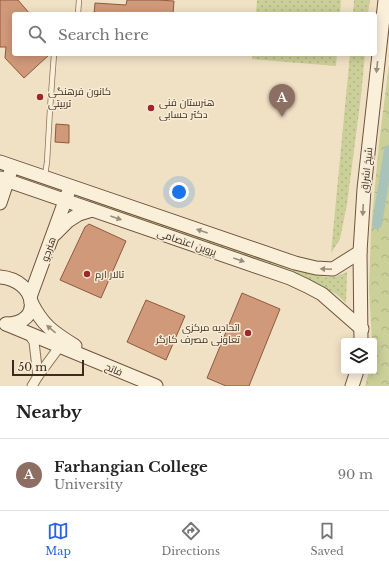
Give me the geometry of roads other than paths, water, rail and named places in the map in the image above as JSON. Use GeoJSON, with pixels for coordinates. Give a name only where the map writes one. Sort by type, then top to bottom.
{"type":"FeatureCollection","features":[{"type":"Feature","properties":{"kind":"main road","name":"شیخ اشراق"},"geometry":{"type":"LineString","coordinates":[[362,335],[360,252],[364,189],[385,0]]}},
{"type":"Feature","properties":{"kind":"main road","name":"پروین اعتصامی"},"geometry":{"type":"LineString","coordinates":[[6,164],[295,263],[316,268],[333,269],[360,252]]}},
{"type":"Feature","properties":{"kind":"main road"},"geometry":{"type":"LineString","coordinates":[[0,202],[6,164]]}},
{"type":"Feature","properties":{"kind":"main road","name":"پروین اعتصامی"},"geometry":{"type":"LineString","coordinates":[[4,180],[290,278],[322,294],[362,335]]}},
{"type":"Feature","properties":{"kind":"main road","name":"هنرجو"},"geometry":{"type":"LineString","coordinates":[[3,324],[14,324],[25,319],[29,313],[31,299],[70,186]]}},
{"type":"Feature","properties":{"kind":"main road"},"geometry":{"type":"LineString","coordinates":[[52,237],[68,221],[80,214],[92,210]]}},
{"type":"Feature","properties":{"kind":"main road"},"geometry":{"type":"LineString","coordinates":[[0,277],[19,283],[27,291],[37,314],[45,324],[94,360]]}},
{"type":"Feature","properties":{"kind":"main road"},"geometry":{"type":"LineString","coordinates":[[3,324],[94,360]]}},
{"type":"Feature","properties":{"kind":"main road","name":"فاتح"},"geometry":{"type":"LineString","coordinates":[[94,360],[156,386]]}},
{"type":"Feature","properties":{"kind":"main road"},"geometry":{"type":"LineString","coordinates":[[352,386],[356,374]]}},
{"type":"Feature","properties":{"kind":"street"},"geometry":{"type":"LineString","coordinates":[[28,333],[34,342],[38,376]]}},
{"type":"Feature","properties":{"kind":"street"},"geometry":{"type":"LineString","coordinates":[[32,386],[60,346]]}},
{"type":"Feature","properties":{"kind":"lane"},"geometry":{"type":"LineString","coordinates":[[78,12],[79,0]]}},
{"type":"Feature","properties":{"kind":"lane"},"geometry":{"type":"LineString","coordinates":[[44,177],[47,162],[54,56]]}},
{"type":"Feature","properties":{"kind":"waterway"},"geometry":{"type":"LineString","coordinates":[[377,224],[389,150]]}},
{"type":"Feature","properties":{"kind":"place","name":"کانون فرهنگی تربیتی"},"geometry":{"type":"Point","coordinates":[40,97]}},
{"type":"Feature","properties":{"kind":"place","name":"هنرستان فنی دکتر حسابی"},"geometry":{"type":"Point","coordinates":[151,108]}},
{"type":"Feature","properties":{"kind":"place","name":"Farhangian College"},"geometry":{"type":"Point","coordinates":[282,117]}},
{"type":"Feature","properties":{"kind":"place","name":"تالار ارم"},"geometry":{"type":"Point","coordinates":[87,274]}},
{"type":"Feature","properties":{"kind":"place","name":"اتحادیه مرکزی تعاونی مصرف کارگر"},"geometry":{"type":"Point","coordinates":[248,333]}}]}
